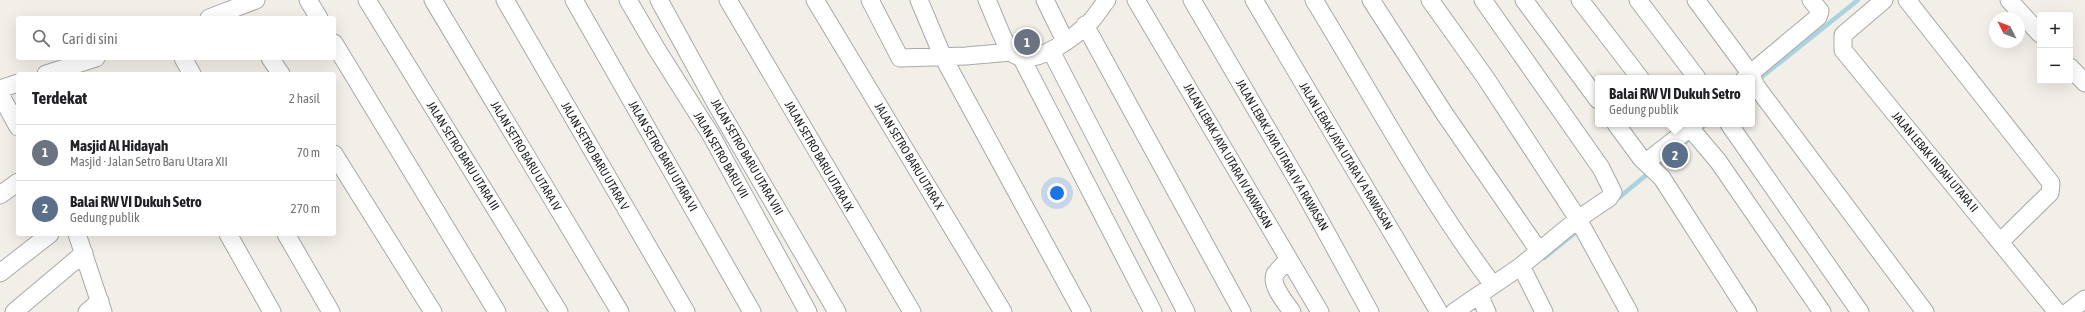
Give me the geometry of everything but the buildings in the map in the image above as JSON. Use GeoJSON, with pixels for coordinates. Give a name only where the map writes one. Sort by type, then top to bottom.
{"type":"FeatureCollection","features":[{"type":"Feature","properties":{"kind":"street"},"geometry":{"type":"LineString","coordinates":[[219,16],[240,12],[256,0]]}},
{"type":"Feature","properties":{"kind":"street"},"geometry":{"type":"LineString","coordinates":[[308,0],[318,16]]}},
{"type":"Feature","properties":{"kind":"street","name":"JALAN SETRO BARU UTARA III"},"geometry":{"type":"LineString","coordinates":[[367,0],[559,312]]}},
{"type":"Feature","properties":{"kind":"street","name":"JALAN SETRO BARU UTARA IV"},"geometry":{"type":"LineString","coordinates":[[433,0],[620,312]]}},
{"type":"Feature","properties":{"kind":"street","name":"JALAN SETRO BARU UTARA V"},"geometry":{"type":"LineString","coordinates":[[505,0],[686,312]]}},
{"type":"Feature","properties":{"kind":"street","name":"JALAN SETRO BARU UTARA VI"},"geometry":{"type":"LineString","coordinates":[[574,0],[752,312]]}},
{"type":"Feature","properties":{"kind":"street","name":"JALAN SETRO BARU VII"},"geometry":{"type":"LineString","coordinates":[[628,0],[656,48],[711,135],[808,312]]}},
{"type":"Feature","properties":{"kind":"street","name":"JALAN SETRO BARU UTARA VIII"},"geometry":{"type":"LineString","coordinates":[[659,0],[716,104],[837,312]]}},
{"type":"Feature","properties":{"kind":"street","name":"JALAN SETRO BARU UTARA IX"},"geometry":{"type":"LineString","coordinates":[[728,0],[912,312]]}},
{"type":"Feature","properties":{"kind":"street","name":"JALAN SETRO BARU UTARA X"},"geometry":{"type":"LineString","coordinates":[[815,0],[1003,312]]}},
{"type":"Feature","properties":{"kind":"street"},"geometry":{"type":"LineString","coordinates":[[870,0],[898,57],[1016,55],[1031,58],[1051,51],[1085,26],[1103,2]]}},
{"type":"Feature","properties":{"kind":"street"},"geometry":{"type":"LineString","coordinates":[[919,0],[943,57],[1082,312]]}},
{"type":"Feature","properties":{"kind":"street"},"geometry":{"type":"LineString","coordinates":[[987,0],[1153,312]]}},
{"type":"Feature","properties":{"kind":"street"},"geometry":{"type":"LineString","coordinates":[[1045,0],[1065,41]]}},
{"type":"Feature","properties":{"kind":"street","name":"JALAN LEBAK JAYA UTARA IV RAWASAN"},"geometry":{"type":"LineString","coordinates":[[1136,0],[1320,312]]}},
{"type":"Feature","properties":{"kind":"street","name":"JALAN LEBAK JAYA UTARA IV A RAWASAN"},"geometry":{"type":"LineString","coordinates":[[1192,0],[1303,190],[1370,312]]}},
{"type":"Feature","properties":{"kind":"street","name":"JALAN LEBAK JAYA UTARA V A RAWASAN"},"geometry":{"type":"LineString","coordinates":[[1254,0],[1439,312]]}},
{"type":"Feature","properties":{"kind":"street"},"geometry":{"type":"LineString","coordinates":[[1314,0],[1428,188],[1475,262],[1493,285]]}},
{"type":"Feature","properties":{"kind":"street"},"geometry":{"type":"LineString","coordinates":[[1371,0],[1444,113],[1539,251]]}},
{"type":"Feature","properties":{"kind":"street"},"geometry":{"type":"LineString","coordinates":[[1430,0],[1484,77],[1581,225],[1629,312]]}},
{"type":"Feature","properties":{"kind":"street"},"geometry":{"type":"LineString","coordinates":[[1454,312],[1521,266],[1539,251],[1581,225],[1609,198],[1613,192],[1601,168],[1483,0]]}},
{"type":"Feature","properties":{"kind":"street"},"geometry":{"type":"LineString","coordinates":[[1524,0],[1595,96]]}},
{"type":"Feature","properties":{"kind":"street"},"geometry":{"type":"LineString","coordinates":[[1580,0],[1638,75]]}},
{"type":"Feature","properties":{"kind":"street"},"geometry":{"type":"LineString","coordinates":[[1638,0],[1695,75]]}},
{"type":"Feature","properties":{"kind":"street"},"geometry":{"type":"LineString","coordinates":[[1696,0],[1748,75]]}},
{"type":"Feature","properties":{"kind":"street","name":"JALAN LEBAK INDAH UTARA II"},"geometry":{"type":"LineString","coordinates":[[1884,0],[1868,12],[1843,35],[1843,50],[2001,241],[2057,312]]}},
{"type":"Feature","properties":{"kind":"street"},"geometry":{"type":"LineString","coordinates":[[1907,0],[2051,184],[2050,193],[2001,241]]}},
{"type":"Feature","properties":{"kind":"street"},"geometry":{"type":"LineString","coordinates":[[2009,0],[2037,31]]}},
{"type":"Feature","properties":{"kind":"street"},"geometry":{"type":"LineString","coordinates":[[1755,75],[1818,17],[1815,5]]}},
{"type":"Feature","properties":{"kind":"street"},"geometry":{"type":"LineString","coordinates":[[1085,26],[1242,312]]}},
{"type":"Feature","properties":{"kind":"street"},"geometry":{"type":"LineString","coordinates":[[336,46],[497,312]]}},
{"type":"Feature","properties":{"kind":"street"},"geometry":{"type":"LineString","coordinates":[[1051,51],[1186,312]]}},
{"type":"Feature","properties":{"kind":"street"},"geometry":{"type":"LineString","coordinates":[[52,72],[90,60]]}},
{"type":"Feature","properties":{"kind":"street"},"geometry":{"type":"LineString","coordinates":[[184,60],[191,72]]}},
{"type":"Feature","properties":{"kind":"street"},"geometry":{"type":"LineString","coordinates":[[271,60],[280,72]]}},
{"type":"Feature","properties":{"kind":"street"},"geometry":{"type":"LineString","coordinates":[[2073,70],[2085,83]]}},
{"type":"Feature","properties":{"kind":"street"},"geometry":{"type":"LineString","coordinates":[[0,89],[16,84]]}},
{"type":"Feature","properties":{"kind":"street"},"geometry":{"type":"LineString","coordinates":[[1755,84],[1925,312]]}},
{"type":"Feature","properties":{"kind":"street"},"geometry":{"type":"LineString","coordinates":[[0,94],[16,123]]}},
{"type":"Feature","properties":{"kind":"street"},"geometry":{"type":"LineString","coordinates":[[1618,127],[1641,158],[1654,169],[1748,312]]}},
{"type":"Feature","properties":{"kind":"street"},"geometry":{"type":"LineString","coordinates":[[1731,127],[1860,312]]}},
{"type":"Feature","properties":{"kind":"street"},"geometry":{"type":"LineString","coordinates":[[1654,169],[1689,130],[1718,161],[1822,312]]}},
{"type":"Feature","properties":{"kind":"street"},"geometry":{"type":"LineString","coordinates":[[336,157],[434,312]]}},
{"type":"Feature","properties":{"kind":"street"},"geometry":{"type":"LineString","coordinates":[[0,195],[16,183]]}},
{"type":"Feature","properties":{"kind":"street"},"geometry":{"type":"LineString","coordinates":[[0,273],[47,236]]}},
{"type":"Feature","properties":{"kind":"street"},"geometry":{"type":"LineString","coordinates":[[78,236],[101,306],[87,312]]}},
{"type":"Feature","properties":{"kind":"street"},"geometry":{"type":"LineString","coordinates":[[229,236],[272,312]]}},
{"type":"Feature","properties":{"kind":"street"},"geometry":{"type":"LineString","coordinates":[[287,236],[332,312]]}},
{"type":"Feature","properties":{"kind":"street"},"geometry":{"type":"LineString","coordinates":[[14,312],[84,253]]}},
{"type":"Feature","properties":{"kind":"street"},"geometry":{"type":"LineString","coordinates":[[1288,259],[1275,275],[1274,279],[1275,285],[1292,312]]}},
{"type":"Feature","properties":{"kind":"street"},"geometry":{"type":"LineString","coordinates":[[1521,266],[1544,312]]}},
{"type":"Feature","properties":{"kind":"street"},"geometry":{"type":"LineString","coordinates":[[1479,295],[1487,312]]}},
{"type":"Feature","properties":{"kind":"street"},"geometry":{"type":"LineString","coordinates":[[2068,312],[2085,299]]}},
{"type":"Feature","properties":{"kind":"waterway"},"geometry":{"type":"LineString","coordinates":[[1758,80],[1858,0]]}},
{"type":"Feature","properties":{"kind":"waterway"},"geometry":{"type":"LineString","coordinates":[[1699,131],[1703,127]]}},
{"type":"Feature","properties":{"kind":"waterway"},"geometry":{"type":"LineString","coordinates":[[1656,167],[1687,141]]}},
{"type":"Feature","properties":{"kind":"waterway"},"geometry":{"type":"LineString","coordinates":[[1616,200],[1650,172]]}},
{"type":"Feature","properties":{"kind":"waterway"},"geometry":{"type":"LineString","coordinates":[[1544,258],[1580,229]]}},
{"type":"Feature","properties":{"kind":"place","name":"Masjid Al Hidayah"},"geometry":{"type":"Point","coordinates":[1027,42]}},
{"type":"Feature","properties":{"kind":"place","name":"Balai RW VI Dukuh Setro"},"geometry":{"type":"Point","coordinates":[1675,155]}}]}
